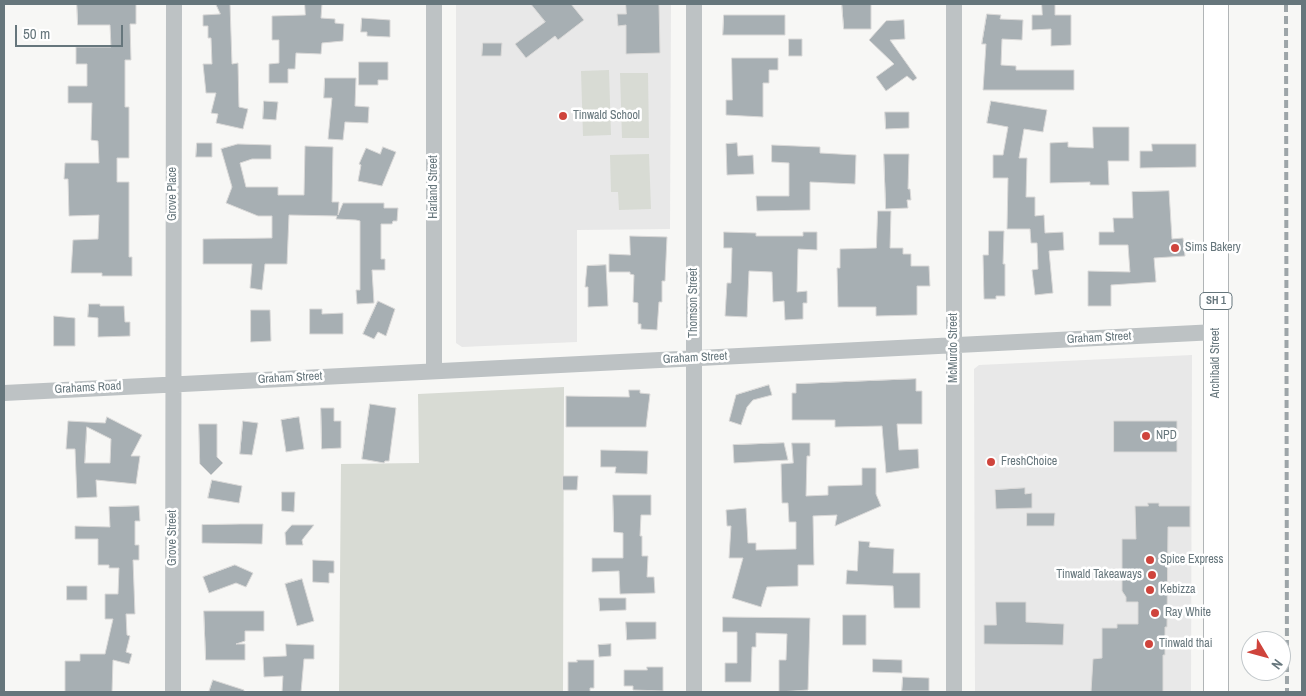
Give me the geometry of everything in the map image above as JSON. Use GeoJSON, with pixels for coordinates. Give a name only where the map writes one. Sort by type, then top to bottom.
{"type":"FeatureCollection","features":[{"type":"Feature","properties":{"kind":"highway","name":"Archibald Street"},"geometry":{"type":"LineString","coordinates":[[1216,4],[1216,692]]}},
{"type":"Feature","properties":{"kind":"street","name":"Grove Place"},"geometry":{"type":"LineString","coordinates":[[173,384],[174,4]]}},
{"type":"Feature","properties":{"kind":"street","name":"Harland Street"},"geometry":{"type":"LineString","coordinates":[[434,4],[434,371]]}},
{"type":"Feature","properties":{"kind":"street","name":"Thomson Street"},"geometry":{"type":"LineString","coordinates":[[694,4],[694,692]]}},
{"type":"Feature","properties":{"kind":"street","name":"McMurdo Street"},"geometry":{"type":"LineString","coordinates":[[954,4],[954,692]]}},
{"type":"Feature","properties":{"kind":"street","name":"Graham Street"},"geometry":{"type":"LineString","coordinates":[[173,384],[1216,332]]}},
{"type":"Feature","properties":{"kind":"street","name":"Grahams Road"},"geometry":{"type":"LineString","coordinates":[[4,393],[173,384]]}},
{"type":"Feature","properties":{"kind":"street","name":"Grove Street"},"geometry":{"type":"LineString","coordinates":[[173,384],[173,692]]}},
{"type":"Feature","properties":{"kind":"shaded area","name":"Tinwald School"},"geometry":{"type":"Polygon","coordinates":[[[456,4],[671,4],[670,229],[577,230],[577,342],[462,347],[456,343],[456,4]]]}},
{"type":"Feature","properties":{"kind":"shaded area"},"geometry":{"type":"Polygon","coordinates":[[[609,70],[611,135],[583,136],[581,71],[609,70]]]}},
{"type":"Feature","properties":{"kind":"shaded area"},"geometry":{"type":"Polygon","coordinates":[[[620,73],[648,73],[649,138],[622,138],[620,73]]]}},
{"type":"Feature","properties":{"kind":"shaded area"},"geometry":{"type":"Polygon","coordinates":[[[649,154],[651,209],[619,210],[618,192],[611,192],[610,155],[649,154]]]}},
{"type":"Feature","properties":{"kind":"shaded area"},"geometry":{"type":"Polygon","coordinates":[[[1192,355],[1191,692],[975,692],[974,369],[979,365],[1192,355]]]}},
{"type":"Feature","properties":{"kind":"shaded area"},"geometry":{"type":"Polygon","coordinates":[[[564,387],[563,692],[339,692],[341,464],[419,463],[418,394],[564,387]]]}},
{"type":"Feature","properties":{"kind":"building"},"geometry":{"type":"Polygon","coordinates":[[[77,4],[136,4],[136,24],[130,24],[131,60],[125,60],[125,107],[129,107],[129,158],[117,158],[117,182],[129,182],[129,257],[132,257],[132,276],[102,276],[102,273],[71,273],[73,240],[98,239],[99,215],[69,216],[68,179],[64,179],[65,163],[99,163],[98,141],[91,140],[92,103],[68,103],[68,86],[87,86],[87,64],[76,64],[76,47],[111,47],[110,25],[78,25],[77,4]]]}},
{"type":"Feature","properties":{"kind":"building"},"geometry":{"type":"Polygon","coordinates":[[[216,4],[230,4],[232,64],[238,63],[239,107],[248,109],[243,129],[216,123],[218,114],[211,113],[216,93],[206,93],[203,64],[212,64],[211,38],[208,38],[208,26],[203,26],[203,15],[220,14],[216,4]]]}},
{"type":"Feature","properties":{"kind":"building"},"geometry":{"type":"Polygon","coordinates":[[[305,4],[322,4],[321,18],[335,19],[335,23],[344,24],[343,41],[322,43],[321,54],[296,53],[295,69],[288,69],[288,83],[269,83],[269,64],[279,63],[279,40],[272,40],[272,16],[305,15],[305,4]]]}},
{"type":"Feature","properties":{"kind":"building"},"geometry":{"type":"Polygon","coordinates":[[[531,4],[571,4],[584,20],[558,40],[555,36],[526,58],[515,44],[545,22],[531,4]]]}},
{"type":"Feature","properties":{"kind":"building"},"geometry":{"type":"Polygon","coordinates":[[[626,4],[659,4],[660,53],[626,54],[626,25],[618,26],[617,14],[626,14],[626,4]]]}},
{"type":"Feature","properties":{"kind":"building"},"geometry":{"type":"Polygon","coordinates":[[[842,4],[871,4],[871,29],[844,29],[842,4]]]}},
{"type":"Feature","properties":{"kind":"building"},"geometry":{"type":"Polygon","coordinates":[[[1042,4],[1055,4],[1055,15],[1071,15],[1071,45],[1051,46],[1051,29],[1032,30],[1032,15],[1042,15],[1042,4]]]}},
{"type":"Feature","properties":{"kind":"building"},"geometry":{"type":"Polygon","coordinates":[[[987,14],[1001,15],[1000,19],[1023,20],[1022,40],[1002,39],[1001,65],[1016,66],[1016,70],[1074,70],[1074,90],[983,90],[986,44],[982,44],[987,14]]]}},
{"type":"Feature","properties":{"kind":"building"},"geometry":{"type":"Polygon","coordinates":[[[724,15],[785,15],[785,35],[723,35],[724,15]]]}},
{"type":"Feature","properties":{"kind":"building"},"geometry":{"type":"Polygon","coordinates":[[[362,18],[390,20],[390,37],[367,36],[367,32],[361,32],[362,18]]]}},
{"type":"Feature","properties":{"kind":"building"},"geometry":{"type":"Polygon","coordinates":[[[904,20],[905,39],[890,40],[917,78],[913,81],[907,76],[886,91],[876,77],[894,64],[869,40],[886,21],[904,20]]]}},
{"type":"Feature","properties":{"kind":"building"},"geometry":{"type":"Polygon","coordinates":[[[789,39],[802,39],[802,56],[789,56],[789,39]]]}},
{"type":"Feature","properties":{"kind":"building"},"geometry":{"type":"Polygon","coordinates":[[[483,43],[502,43],[501,56],[482,56],[483,43]]]}},
{"type":"Feature","properties":{"kind":"building"},"geometry":{"type":"Polygon","coordinates":[[[732,58],[778,58],[778,70],[769,70],[769,83],[763,83],[763,117],[726,115],[726,100],[732,100],[732,58]]]}},
{"type":"Feature","properties":{"kind":"building"},"geometry":{"type":"Polygon","coordinates":[[[359,62],[388,62],[388,80],[378,80],[378,85],[359,85],[359,62]]]}},
{"type":"Feature","properties":{"kind":"building"},"geometry":{"type":"Polygon","coordinates":[[[325,78],[356,78],[355,106],[369,107],[368,123],[345,122],[343,140],[328,139],[332,98],[324,98],[325,78]]]}},
{"type":"Feature","properties":{"kind":"building"},"geometry":{"type":"Polygon","coordinates":[[[264,101],[278,102],[276,120],[263,119],[264,101]]]}},
{"type":"Feature","properties":{"kind":"building"},"geometry":{"type":"Polygon","coordinates":[[[991,101],[1047,110],[1043,132],[1024,129],[1019,158],[1027,158],[1026,197],[1035,197],[1035,216],[1044,215],[1045,233],[1063,232],[1064,250],[1049,251],[1053,293],[1035,295],[1032,270],[1038,269],[1037,243],[1031,243],[1030,229],[1007,229],[1008,178],[993,178],[993,155],[1003,155],[1008,127],[987,123],[991,101]]]}},
{"type":"Feature","properties":{"kind":"building"},"geometry":{"type":"Polygon","coordinates":[[[885,112],[909,112],[909,128],[886,129],[885,112]]]}},
{"type":"Feature","properties":{"kind":"building"},"geometry":{"type":"Polygon","coordinates":[[[1093,127],[1129,127],[1129,161],[1108,161],[1109,185],[1090,185],[1090,182],[1050,183],[1050,143],[1068,142],[1068,147],[1093,148],[1093,127]]]}},
{"type":"Feature","properties":{"kind":"building"},"geometry":{"type":"Polygon","coordinates":[[[197,143],[212,143],[212,157],[196,157],[197,143]]]}},
{"type":"Feature","properties":{"kind":"building"},"geometry":{"type":"Polygon","coordinates":[[[737,143],[738,156],[753,155],[754,174],[727,175],[726,144],[737,143]]]}},
{"type":"Feature","properties":{"kind":"building"},"geometry":{"type":"Polygon","coordinates":[[[238,144],[271,145],[271,159],[252,159],[240,163],[246,187],[278,187],[278,195],[304,195],[305,146],[333,147],[332,202],[339,202],[338,215],[343,203],[384,203],[384,208],[398,208],[397,221],[393,221],[392,224],[381,224],[381,259],[385,259],[385,270],[372,270],[374,303],[357,304],[356,290],[360,290],[360,221],[356,220],[336,219],[337,216],[289,215],[287,264],[265,264],[262,290],[250,288],[252,264],[203,264],[203,239],[272,238],[272,216],[258,216],[226,203],[232,187],[221,149],[238,144]]]}},
{"type":"Feature","properties":{"kind":"building"},"geometry":{"type":"Polygon","coordinates":[[[1152,144],[1196,144],[1196,167],[1140,168],[1140,151],[1152,151],[1152,144]]]}},
{"type":"Feature","properties":{"kind":"building"},"geometry":{"type":"Polygon","coordinates":[[[772,145],[820,147],[820,153],[856,155],[855,184],[810,182],[810,210],[757,211],[756,196],[789,196],[789,163],[772,162],[772,145]]]}},
{"type":"Feature","properties":{"kind":"building"},"geometry":{"type":"Polygon","coordinates":[[[383,147],[396,152],[382,186],[358,181],[361,165],[359,164],[366,148],[380,154],[383,147]]]}},
{"type":"Feature","properties":{"kind":"building"},"geometry":{"type":"Polygon","coordinates":[[[884,154],[909,154],[908,189],[910,189],[911,200],[907,200],[908,208],[886,209],[884,154]]]}},
{"type":"Feature","properties":{"kind":"building"},"geometry":{"type":"Polygon","coordinates":[[[1169,191],[1172,239],[1183,238],[1185,256],[1154,258],[1156,282],[1111,285],[1111,306],[1088,306],[1088,271],[1130,272],[1128,245],[1099,245],[1099,232],[1114,232],[1113,218],[1133,218],[1132,192],[1169,191]]]}},
{"type":"Feature","properties":{"kind":"building"},"geometry":{"type":"Polygon","coordinates":[[[878,211],[891,211],[890,248],[903,248],[903,254],[911,254],[911,266],[929,266],[930,286],[917,286],[917,315],[876,316],[876,307],[838,307],[837,268],[840,268],[840,249],[876,248],[878,211]]]}},
{"type":"Feature","properties":{"kind":"building"},"geometry":{"type":"Polygon","coordinates":[[[989,231],[1004,231],[1003,264],[1005,264],[1005,296],[996,296],[996,299],[984,299],[983,255],[988,255],[989,231]]]}},
{"type":"Feature","properties":{"kind":"building"},"geometry":{"type":"Polygon","coordinates":[[[724,232],[756,233],[756,236],[803,236],[803,232],[817,232],[817,250],[798,249],[797,292],[807,291],[807,303],[803,303],[803,319],[785,320],[784,301],[773,302],[772,272],[749,271],[747,317],[725,316],[727,283],[731,283],[732,248],[724,248],[724,232]]]}},
{"type":"Feature","properties":{"kind":"building"},"geometry":{"type":"Polygon","coordinates":[[[630,236],[667,237],[665,281],[662,281],[662,302],[659,302],[657,330],[641,329],[641,324],[638,324],[638,303],[633,302],[634,275],[630,274],[630,272],[609,272],[609,254],[630,255],[630,236]]]}},
{"type":"Feature","properties":{"kind":"building"},"geometry":{"type":"Polygon","coordinates":[[[606,265],[608,306],[588,307],[588,287],[585,287],[587,266],[606,265]]]}},
{"type":"Feature","properties":{"kind":"building"},"geometry":{"type":"Polygon","coordinates":[[[378,301],[395,309],[386,336],[378,332],[374,339],[363,334],[378,301]]]}},
{"type":"Feature","properties":{"kind":"building"},"geometry":{"type":"Polygon","coordinates":[[[89,304],[124,306],[125,322],[130,322],[130,336],[98,337],[98,318],[88,317],[89,304]]]}},
{"type":"Feature","properties":{"kind":"building"},"geometry":{"type":"Polygon","coordinates":[[[310,309],[322,309],[322,314],[343,313],[343,334],[310,334],[310,309]]]}},
{"type":"Feature","properties":{"kind":"building"},"geometry":{"type":"Polygon","coordinates":[[[251,310],[270,310],[271,341],[251,342],[251,310]]]}},
{"type":"Feature","properties":{"kind":"building"},"geometry":{"type":"Polygon","coordinates":[[[54,316],[75,318],[75,346],[54,346],[54,316]]]}},
{"type":"Feature","properties":{"kind":"building"},"geometry":{"type":"Polygon","coordinates":[[[916,379],[916,391],[922,391],[922,424],[897,424],[899,450],[918,449],[919,468],[886,473],[882,426],[835,427],[835,420],[792,420],[792,393],[796,393],[796,384],[916,379]]]}},
{"type":"Feature","properties":{"kind":"building"},"geometry":{"type":"Polygon","coordinates":[[[769,385],[772,395],[753,400],[747,407],[741,425],[729,421],[736,395],[769,385]]]}},
{"type":"Feature","properties":{"kind":"building"},"geometry":{"type":"Polygon","coordinates":[[[629,390],[640,390],[640,393],[650,394],[646,427],[566,427],[566,396],[629,397],[629,390]]]}},
{"type":"Feature","properties":{"kind":"building"},"geometry":{"type":"Polygon","coordinates":[[[370,404],[396,408],[389,461],[384,463],[362,459],[370,404]]]}},
{"type":"Feature","properties":{"kind":"building"},"geometry":{"type":"Polygon","coordinates":[[[321,408],[334,408],[334,421],[341,421],[341,448],[322,449],[321,408]]]}},
{"type":"Feature","properties":{"kind":"building"},"geometry":{"type":"Polygon","coordinates":[[[107,417],[142,435],[131,456],[140,456],[136,484],[96,480],[97,497],[77,498],[75,449],[66,449],[68,421],[105,423],[107,417]],[[87,427],[85,463],[110,463],[111,439],[87,427]]]}},
{"type":"Feature","properties":{"kind":"building"},"geometry":{"type":"Polygon","coordinates":[[[299,417],[304,449],[286,452],[281,420],[299,417]]]}},
{"type":"Feature","properties":{"kind":"building"},"geometry":{"type":"Polygon","coordinates":[[[243,421],[258,423],[252,455],[240,454],[243,421]]]}},
{"type":"Feature","properties":{"kind":"building","name":"NPD"},"geometry":{"type":"Polygon","coordinates":[[[1114,421],[1177,421],[1177,452],[1114,452],[1114,421]]]}},
{"type":"Feature","properties":{"kind":"building"},"geometry":{"type":"Polygon","coordinates":[[[199,424],[217,424],[217,457],[223,463],[211,475],[200,464],[199,424]]]}},
{"type":"Feature","properties":{"kind":"building"},"geometry":{"type":"Polygon","coordinates":[[[784,443],[788,460],[734,463],[733,445],[784,443]]]}},
{"type":"Feature","properties":{"kind":"building"},"geometry":{"type":"Polygon","coordinates":[[[792,443],[810,443],[810,456],[807,456],[806,496],[828,495],[828,486],[862,485],[862,468],[876,468],[876,494],[881,506],[835,526],[837,515],[813,516],[814,565],[798,565],[798,586],[767,587],[761,607],[732,598],[743,558],[729,558],[731,526],[727,526],[726,510],[746,508],[748,543],[756,543],[756,550],[796,549],[796,522],[789,522],[788,503],[782,503],[781,464],[793,463],[792,443]]]}},
{"type":"Feature","properties":{"kind":"building"},"geometry":{"type":"Polygon","coordinates":[[[601,450],[648,451],[647,474],[615,473],[616,467],[601,467],[601,450]]]}},
{"type":"Feature","properties":{"kind":"building"},"geometry":{"type":"Polygon","coordinates":[[[563,476],[578,476],[577,490],[563,490],[563,476]]]}},
{"type":"Feature","properties":{"kind":"building"},"geometry":{"type":"Polygon","coordinates":[[[212,480],[242,486],[239,503],[208,498],[212,480]]]}},
{"type":"Feature","properties":{"kind":"building"},"geometry":{"type":"Polygon","coordinates":[[[1025,488],[1025,494],[1032,493],[1032,508],[996,509],[995,490],[1025,488]]]}},
{"type":"Feature","properties":{"kind":"building"},"geometry":{"type":"Polygon","coordinates":[[[282,492],[295,492],[294,512],[282,511],[282,492]]]}},
{"type":"Feature","properties":{"kind":"building"},"geometry":{"type":"Polygon","coordinates":[[[613,495],[651,495],[651,515],[641,515],[640,536],[642,536],[642,556],[648,556],[647,577],[654,577],[655,593],[620,594],[619,571],[592,572],[592,558],[623,558],[623,533],[614,532],[613,495]]]}},
{"type":"Feature","properties":{"kind":"building"},"geometry":{"type":"Polygon","coordinates":[[[1148,503],[1159,503],[1159,506],[1190,506],[1190,527],[1168,527],[1167,627],[1165,627],[1165,655],[1163,655],[1163,692],[1091,692],[1093,659],[1102,658],[1102,628],[1117,628],[1117,624],[1138,624],[1138,602],[1126,602],[1126,597],[1122,591],[1122,539],[1136,539],[1135,506],[1148,506],[1148,503]]]}},
{"type":"Feature","properties":{"kind":"building"},"geometry":{"type":"Polygon","coordinates":[[[139,506],[140,521],[135,521],[135,545],[139,545],[139,560],[133,560],[135,614],[126,614],[127,635],[130,636],[126,652],[132,654],[129,664],[113,660],[112,692],[65,692],[65,661],[80,661],[80,654],[105,654],[113,619],[105,619],[105,594],[118,594],[119,568],[109,568],[109,565],[98,565],[98,539],[75,539],[75,526],[110,527],[109,507],[139,506]]]}},
{"type":"Feature","properties":{"kind":"building"},"geometry":{"type":"Polygon","coordinates":[[[1027,513],[1055,513],[1054,526],[1027,526],[1027,513]]]}},
{"type":"Feature","properties":{"kind":"building"},"geometry":{"type":"Polygon","coordinates":[[[263,524],[262,544],[202,543],[202,525],[263,524]]]}},
{"type":"Feature","properties":{"kind":"building"},"geometry":{"type":"Polygon","coordinates":[[[292,525],[314,525],[302,540],[303,545],[286,545],[285,533],[292,525]]]}},
{"type":"Feature","properties":{"kind":"building"},"geometry":{"type":"Polygon","coordinates":[[[859,541],[870,542],[869,547],[894,549],[893,573],[920,573],[920,608],[894,608],[893,586],[846,584],[847,570],[857,571],[859,541]]]}},
{"type":"Feature","properties":{"kind":"building"},"geometry":{"type":"Polygon","coordinates":[[[313,560],[334,561],[334,573],[329,573],[329,583],[313,582],[313,560]]]}},
{"type":"Feature","properties":{"kind":"building"},"geometry":{"type":"Polygon","coordinates":[[[235,565],[253,573],[246,587],[236,583],[209,593],[203,577],[235,565]]]}},
{"type":"Feature","properties":{"kind":"building"},"geometry":{"type":"Polygon","coordinates":[[[302,579],[314,621],[297,626],[285,584],[302,579]]]}},
{"type":"Feature","properties":{"kind":"building"},"geometry":{"type":"Polygon","coordinates":[[[67,586],[87,586],[87,600],[67,600],[67,586]]]}},
{"type":"Feature","properties":{"kind":"building"},"geometry":{"type":"Polygon","coordinates":[[[599,598],[626,598],[626,610],[600,611],[599,598]]]}},
{"type":"Feature","properties":{"kind":"building"},"geometry":{"type":"Polygon","coordinates":[[[996,602],[1026,602],[1026,622],[1064,624],[1063,645],[984,644],[984,625],[996,625],[996,602]]]}},
{"type":"Feature","properties":{"kind":"building"},"geometry":{"type":"Polygon","coordinates":[[[204,611],[264,611],[264,631],[245,631],[245,641],[236,644],[245,644],[245,660],[206,660],[204,611]]]}},
{"type":"Feature","properties":{"kind":"building"},"geometry":{"type":"Polygon","coordinates":[[[843,615],[866,615],[866,645],[843,645],[843,615]]]}},
{"type":"Feature","properties":{"kind":"building"},"geometry":{"type":"Polygon","coordinates":[[[723,617],[810,618],[808,690],[779,692],[779,660],[786,660],[787,634],[756,633],[756,647],[752,647],[751,682],[725,682],[725,663],[737,663],[737,632],[723,632],[723,617]]]}},
{"type":"Feature","properties":{"kind":"building"},"geometry":{"type":"Polygon","coordinates":[[[626,622],[656,622],[656,639],[627,640],[626,622]]]}},
{"type":"Feature","properties":{"kind":"building"},"geometry":{"type":"Polygon","coordinates":[[[286,644],[314,645],[314,659],[304,659],[301,692],[282,692],[283,676],[264,677],[263,657],[286,656],[286,644]]]}},
{"type":"Feature","properties":{"kind":"building"},"geometry":{"type":"Polygon","coordinates":[[[611,644],[611,656],[599,657],[598,645],[611,644]]]}},
{"type":"Feature","properties":{"kind":"building"},"geometry":{"type":"Polygon","coordinates":[[[873,659],[902,660],[902,673],[873,672],[873,659]]]}},
{"type":"Feature","properties":{"kind":"building"},"geometry":{"type":"Polygon","coordinates":[[[577,660],[594,660],[594,688],[590,688],[590,692],[568,692],[568,662],[577,662],[577,660]]]}},
{"type":"Feature","properties":{"kind":"building"},"geometry":{"type":"Polygon","coordinates":[[[647,667],[663,667],[663,691],[633,690],[633,686],[624,686],[624,670],[647,670],[647,667]]]}},
{"type":"Feature","properties":{"kind":"building"},"geometry":{"type":"Polygon","coordinates":[[[903,677],[929,678],[929,691],[902,691],[903,677]]]}},
{"type":"Feature","properties":{"kind":"building"},"geometry":{"type":"Polygon","coordinates":[[[213,680],[244,690],[244,692],[209,692],[213,680]]]}},
{"type":"Feature","properties":{"kind":"railway"},"geometry":{"type":"LineString","coordinates":[[1286,4],[1287,692]]}},
{"type":"Feature","properties":{"kind":"place","name":"Tinwald School"},"geometry":{"type":"Point","coordinates":[563,116]}},
{"type":"Feature","properties":{"kind":"place","name":"Sims Bakery"},"geometry":{"type":"Point","coordinates":[1175,248]}},
{"type":"Feature","properties":{"kind":"place","name":"NPD"},"geometry":{"type":"Point","coordinates":[1146,436]}},
{"type":"Feature","properties":{"kind":"place","name":"FreshChoice"},"geometry":{"type":"Point","coordinates":[991,462]}},
{"type":"Feature","properties":{"kind":"place","name":"Spice Express"},"geometry":{"type":"Point","coordinates":[1150,560]}},
{"type":"Feature","properties":{"kind":"place","name":"Tinwald Takeaways"},"geometry":{"type":"Point","coordinates":[1152,575]}},
{"type":"Feature","properties":{"kind":"place","name":"Kebizza"},"geometry":{"type":"Point","coordinates":[1150,590]}},
{"type":"Feature","properties":{"kind":"place","name":"Ray White"},"geometry":{"type":"Point","coordinates":[1155,613]}},
{"type":"Feature","properties":{"kind":"place","name":"Tinwald thai"},"geometry":{"type":"Point","coordinates":[1149,644]}}]}
